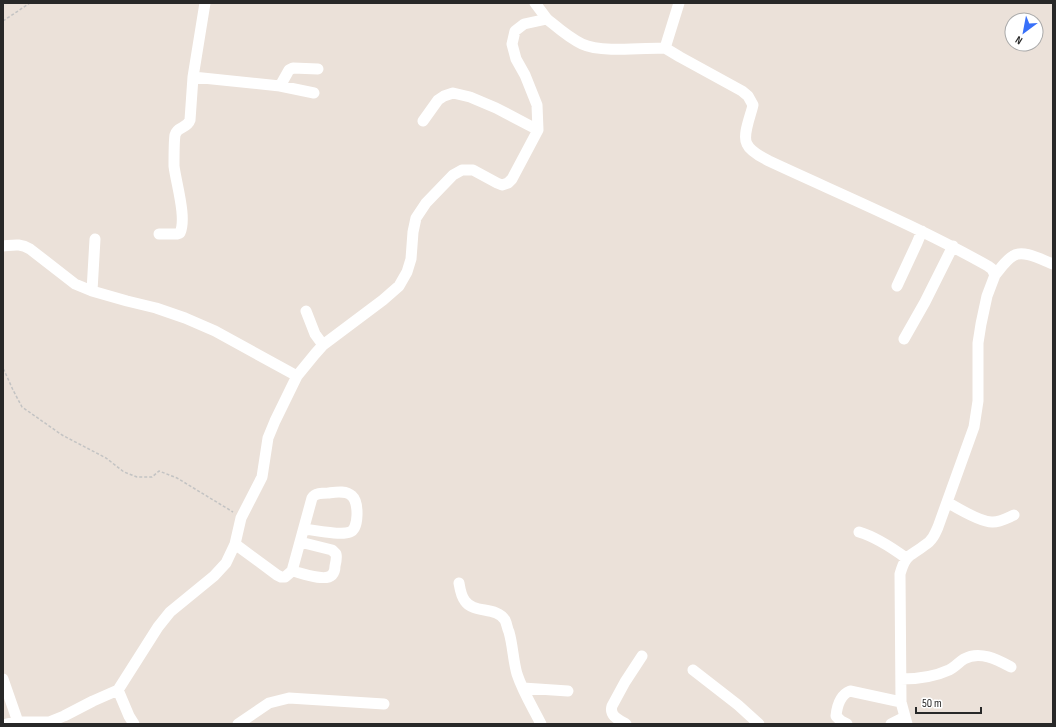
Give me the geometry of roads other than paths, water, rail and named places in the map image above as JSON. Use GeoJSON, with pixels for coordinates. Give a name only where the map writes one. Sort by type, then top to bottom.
{"type":"FeatureCollection","features":[{"type":"Feature","properties":{"kind":"street"},"geometry":{"type":"LineString","coordinates":[[159,234],[177,234],[180,233],[182,228],[182,214],[174,165],[175,135],[177,130],[187,126],[190,120],[194,77],[205,3]]}},
{"type":"Feature","properties":{"kind":"street"},"geometry":{"type":"LineString","coordinates":[[535,3],[546,19],[581,44],[592,48],[665,48],[742,91],[748,96],[753,104],[752,114],[745,134],[747,145],[755,153],[769,162],[953,246],[988,266],[992,269],[995,275]]}},
{"type":"Feature","properties":{"kind":"street"},"geometry":{"type":"LineString","coordinates":[[665,48],[679,3]]}},
{"type":"Feature","properties":{"kind":"street"},"geometry":{"type":"LineString","coordinates":[[3,679],[12,723],[48,722],[118,690],[158,627],[170,612],[214,576],[226,563],[235,544],[241,518],[262,477],[268,438],[297,376],[323,345],[383,300],[399,286],[408,272],[416,218],[426,203],[453,175],[462,170],[473,170],[502,185],[508,183],[512,178],[538,130],[537,105],[525,75],[516,59],[512,44],[515,31],[524,24],[546,19]]}},
{"type":"Feature","properties":{"kind":"street"},"geometry":{"type":"LineString","coordinates":[[280,86],[289,70],[293,68],[318,69]]}},
{"type":"Feature","properties":{"kind":"street"},"geometry":{"type":"LineString","coordinates":[[194,77],[280,86],[314,93]]}},
{"type":"Feature","properties":{"kind":"street"},"geometry":{"type":"LineString","coordinates":[[423,121],[438,100],[453,93],[470,97],[496,108],[538,130]]}},
{"type":"Feature","properties":{"kind":"street"},"geometry":{"type":"LineString","coordinates":[[897,286],[922,231]]}},
{"type":"Feature","properties":{"kind":"street"},"geometry":{"type":"LineString","coordinates":[[92,291],[95,239]]}},
{"type":"Feature","properties":{"kind":"street"},"geometry":{"type":"LineString","coordinates":[[3,246],[24,246],[75,284],[92,291],[156,308],[185,318],[215,331],[297,376]]}},
{"type":"Feature","properties":{"kind":"street"},"geometry":{"type":"LineString","coordinates":[[904,339],[925,302],[953,246]]}},
{"type":"Feature","properties":{"kind":"street"},"geometry":{"type":"LineString","coordinates":[[891,724],[906,720],[901,702],[900,574],[906,558],[925,546],[932,539],[938,527],[974,427],[978,401],[978,343],[987,296],[995,275],[1012,256],[1018,253],[1026,254],[1053,264]]}},
{"type":"Feature","properties":{"kind":"street"},"geometry":{"type":"LineString","coordinates":[[306,311],[315,334],[323,345]]}},
{"type":"Feature","properties":{"kind":"street"},"geometry":{"type":"LineString","coordinates":[[235,544],[277,575],[285,578],[292,571],[312,498],[314,495],[340,492],[347,493],[354,499],[357,508],[356,524],[354,530],[351,532],[329,532],[304,529]]}},
{"type":"Feature","properties":{"kind":"street"},"geometry":{"type":"LineString","coordinates":[[946,502],[976,517],[992,522],[998,522],[1014,515]]}},
{"type":"Feature","properties":{"kind":"street"},"geometry":{"type":"LineString","coordinates":[[859,532],[870,536],[906,558]]}},
{"type":"Feature","properties":{"kind":"street"},"geometry":{"type":"LineString","coordinates":[[292,571],[319,577],[327,577],[332,575],[334,570],[337,558],[336,554],[332,550],[300,542]]}},
{"type":"Feature","properties":{"kind":"street"},"geometry":{"type":"LineString","coordinates":[[459,583],[465,602],[469,605],[497,612],[506,622],[512,644],[517,673],[541,724]]}},
{"type":"Feature","properties":{"kind":"street"},"geometry":{"type":"LineString","coordinates":[[901,679],[919,679],[937,675],[952,669],[965,658],[978,655],[994,658],[1011,667]]}},
{"type":"Feature","properties":{"kind":"street"},"geometry":{"type":"LineString","coordinates":[[626,724],[612,714],[611,710],[625,682],[642,656]]}},
{"type":"Feature","properties":{"kind":"street"},"geometry":{"type":"LineString","coordinates":[[693,670],[759,724]]}},
{"type":"Feature","properties":{"kind":"street"},"geometry":{"type":"LineString","coordinates":[[523,688],[568,691]]}},
{"type":"Feature","properties":{"kind":"street"},"geometry":{"type":"LineString","coordinates":[[118,690],[134,724]]}},
{"type":"Feature","properties":{"kind":"street"},"geometry":{"type":"LineString","coordinates":[[848,724],[841,721],[836,716],[836,710],[844,694],[850,691],[901,702]]}},
{"type":"Feature","properties":{"kind":"street"},"geometry":{"type":"LineString","coordinates":[[238,724],[269,703],[289,698],[384,704]]}}]}
